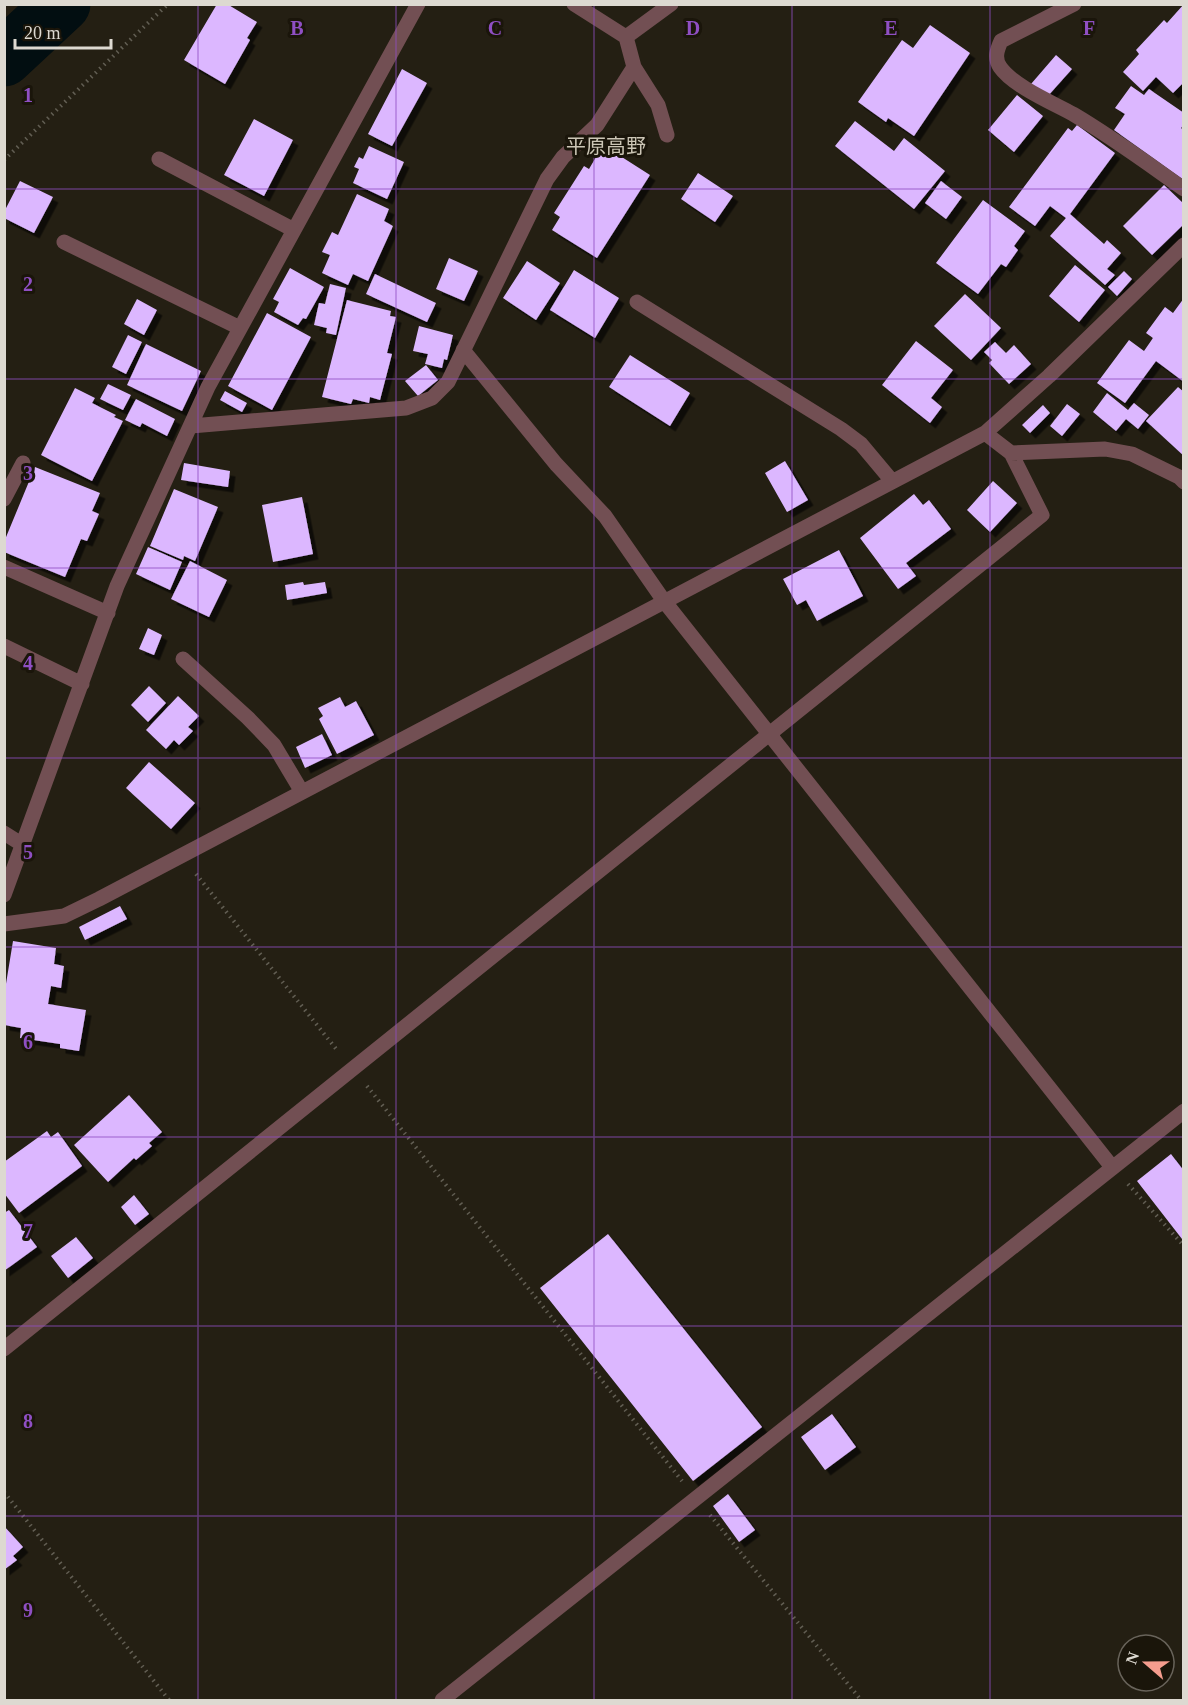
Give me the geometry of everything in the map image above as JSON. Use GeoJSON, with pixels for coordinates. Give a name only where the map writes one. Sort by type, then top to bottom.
{"type":"FeatureCollection","features":[{"type":"Feature","properties":{"kind":"street"},"geometry":{"type":"LineString","coordinates":[[4,895],[117,586],[208,387],[418,4]]}},
{"type":"Feature","properties":{"kind":"street"},"geometry":{"type":"LineString","coordinates":[[574,4],[626,37],[634,68],[658,105],[667,135]]}},
{"type":"Feature","properties":{"kind":"street"},"geometry":{"type":"LineString","coordinates":[[626,37],[671,4]]}},
{"type":"Feature","properties":{"kind":"street"},"geometry":{"type":"LineString","coordinates":[[1074,4],[1001,41],[997,50],[997,61],[1002,69],[1032,93],[1113,139],[1184,189]]}},
{"type":"Feature","properties":{"kind":"street"},"geometry":{"type":"LineString","coordinates":[[191,426],[406,408],[432,398],[448,382],[547,179],[563,157],[597,125],[634,68]]}},
{"type":"Feature","properties":{"kind":"street"},"geometry":{"type":"LineString","coordinates":[[159,159],[294,230]]}},
{"type":"Feature","properties":{"kind":"street"},"geometry":{"type":"LineString","coordinates":[[64,242],[240,328]]}},
{"type":"Feature","properties":{"kind":"street"},"geometry":{"type":"LineString","coordinates":[[4,924],[64,916],[985,433],[1049,376],[1184,245]]}},
{"type":"Feature","properties":{"kind":"street"},"geometry":{"type":"LineString","coordinates":[[637,302],[848,434],[861,444],[892,481]]}},
{"type":"Feature","properties":{"kind":"street"},"geometry":{"type":"LineString","coordinates":[[463,350],[556,464],[604,516],[664,601],[1112,1167]]}},
{"type":"Feature","properties":{"kind":"street"},"geometry":{"type":"LineString","coordinates":[[4,1349],[1042,515],[1011,453],[985,433]]}},
{"type":"Feature","properties":{"kind":"street"},"geometry":{"type":"LineString","coordinates":[[1011,453],[1105,449],[1132,454],[1179,477],[1184,482]]}},
{"type":"Feature","properties":{"kind":"street"},"geometry":{"type":"LineString","coordinates":[[4,499],[23,463]]}},
{"type":"Feature","properties":{"kind":"street"},"geometry":{"type":"LineString","coordinates":[[4,567],[108,613]]}},
{"type":"Feature","properties":{"kind":"street"},"geometry":{"type":"LineString","coordinates":[[4,646],[82,684]]}},
{"type":"Feature","properties":{"kind":"street"},"geometry":{"type":"LineString","coordinates":[[183,659],[274,745],[302,792]]}},
{"type":"Feature","properties":{"kind":"street"},"geometry":{"type":"LineString","coordinates":[[4,833],[23,845]]}},
{"type":"Feature","properties":{"kind":"street"},"geometry":{"type":"LineString","coordinates":[[442,1701],[1184,1111]]}},
{"type":"Feature","properties":{"kind":"path"},"geometry":{"type":"LineString","coordinates":[[4,160],[168,4]]}},
{"type":"Feature","properties":{"kind":"path"},"geometry":{"type":"LineString","coordinates":[[181,855],[861,1701]]}},
{"type":"Feature","properties":{"kind":"path"},"geometry":{"type":"LineString","coordinates":[[1112,1167],[1184,1246]]}},
{"type":"Feature","properties":{"kind":"path"},"geometry":{"type":"LineString","coordinates":[[4,1492],[170,1701]]}},
{"type":"Feature","properties":{"kind":"building"},"geometry":{"type":"Polygon","coordinates":[[[217,4],[227,4],[257,22],[247,38],[250,40],[225,84],[184,60],[217,4]]]}},
{"type":"Feature","properties":{"kind":"building"},"geometry":{"type":"Polygon","coordinates":[[[1184,4],[1184,82],[1173,93],[1156,77],[1143,91],[1123,72],[1139,54],[1136,50],[1164,20],[1167,23],[1184,4]]]}},
{"type":"Feature","properties":{"kind":"building"},"geometry":{"type":"Polygon","coordinates":[[[930,25],[970,53],[914,136],[888,118],[886,122],[858,102],[902,40],[913,48],[930,25]]]}},
{"type":"Feature","properties":{"kind":"building"},"geometry":{"type":"Polygon","coordinates":[[[1056,55],[1072,69],[1047,97],[1031,84],[1056,55]]]}},
{"type":"Feature","properties":{"kind":"building"},"geometry":{"type":"Polygon","coordinates":[[[402,69],[427,83],[392,146],[368,134],[402,69]]]}},
{"type":"Feature","properties":{"kind":"building"},"geometry":{"type":"Polygon","coordinates":[[[1131,86],[1144,95],[1149,89],[1184,113],[1184,124],[1181,128],[1184,131],[1184,180],[1114,130],[1125,114],[1115,108],[1131,86]]]}},
{"type":"Feature","properties":{"kind":"building"},"geometry":{"type":"Polygon","coordinates":[[[1017,95],[1043,116],[1014,152],[988,130],[1017,95]]]}},
{"type":"Feature","properties":{"kind":"building"},"geometry":{"type":"Polygon","coordinates":[[[254,119],[293,140],[264,196],[224,175],[254,119]]]}},
{"type":"Feature","properties":{"kind":"building"},"geometry":{"type":"Polygon","coordinates":[[[855,121],[894,151],[904,138],[945,171],[914,209],[835,146],[855,121]]]}},
{"type":"Feature","properties":{"kind":"building"},"geometry":{"type":"Polygon","coordinates":[[[1077,125],[1115,153],[1070,214],[1104,244],[1107,240],[1121,253],[1107,269],[1115,275],[1105,285],[1050,236],[1066,218],[1050,206],[1035,226],[1009,207],[1068,128],[1072,131],[1077,125]]]}},
{"type":"Feature","properties":{"kind":"building"},"geometry":{"type":"Polygon","coordinates":[[[603,145],[650,175],[597,258],[552,230],[560,217],[554,213],[584,166],[589,169],[603,145]]]}},
{"type":"Feature","properties":{"kind":"building"},"geometry":{"type":"Polygon","coordinates":[[[369,146],[404,162],[387,199],[353,183],[359,169],[354,167],[359,157],[363,159],[369,146]]]}},
{"type":"Feature","properties":{"kind":"building"},"geometry":{"type":"Polygon","coordinates":[[[698,173],[733,196],[715,222],[681,199],[698,173]]]}},
{"type":"Feature","properties":{"kind":"building"},"geometry":{"type":"Polygon","coordinates":[[[20,181],[53,197],[34,233],[4,218],[4,212],[20,181]]]}},
{"type":"Feature","properties":{"kind":"building"},"geometry":{"type":"Polygon","coordinates":[[[941,181],[962,197],[946,219],[925,203],[941,181]]]}},
{"type":"Feature","properties":{"kind":"building"},"geometry":{"type":"Polygon","coordinates":[[[1164,185],[1184,204],[1184,224],[1152,255],[1123,226],[1164,185]]]}},
{"type":"Feature","properties":{"kind":"building"},"geometry":{"type":"Polygon","coordinates":[[[357,194],[389,209],[384,221],[393,226],[368,281],[353,274],[348,285],[322,273],[330,255],[322,252],[332,232],[338,235],[357,194]]]}},
{"type":"Feature","properties":{"kind":"building"},"geometry":{"type":"Polygon","coordinates":[[[983,200],[1025,231],[1014,246],[1018,250],[1006,267],[1001,264],[978,294],[936,263],[983,200]]]}},
{"type":"Feature","properties":{"kind":"building"},"geometry":{"type":"Polygon","coordinates":[[[449,258],[478,271],[464,301],[436,289],[449,258]]]}},
{"type":"Feature","properties":{"kind":"building"},"geometry":{"type":"Polygon","coordinates":[[[527,261],[560,283],[536,320],[503,298],[527,261]]]}},
{"type":"Feature","properties":{"kind":"building"},"geometry":{"type":"Polygon","coordinates":[[[1075,265],[1105,290],[1079,322],[1049,296],[1075,265]]]}},
{"type":"Feature","properties":{"kind":"building"},"geometry":{"type":"Polygon","coordinates":[[[290,268],[324,287],[306,319],[303,318],[298,325],[274,312],[279,302],[273,299],[290,268]]]}},
{"type":"Feature","properties":{"kind":"building"},"geometry":{"type":"Polygon","coordinates":[[[574,270],[619,298],[595,338],[550,310],[574,270]]]}},
{"type":"Feature","properties":{"kind":"building"},"geometry":{"type":"Polygon","coordinates":[[[1124,271],[1132,279],[1117,296],[1108,287],[1124,271]]]}},
{"type":"Feature","properties":{"kind":"building"},"geometry":{"type":"Polygon","coordinates":[[[375,274],[436,303],[427,322],[366,294],[375,274]]]}},
{"type":"Feature","properties":{"kind":"building"},"geometry":{"type":"Polygon","coordinates":[[[330,284],[346,288],[336,335],[326,333],[327,328],[314,325],[319,303],[325,304],[330,284]]]}},
{"type":"Feature","properties":{"kind":"building"},"geometry":{"type":"Polygon","coordinates":[[[965,294],[1001,328],[971,360],[934,326],[965,294]]]}},
{"type":"Feature","properties":{"kind":"building"},"geometry":{"type":"Polygon","coordinates":[[[1184,298],[1184,382],[1156,361],[1125,403],[1097,383],[1129,340],[1144,351],[1153,338],[1146,333],[1165,307],[1173,313],[1184,298]]]}},
{"type":"Feature","properties":{"kind":"building"},"geometry":{"type":"Polygon","coordinates":[[[137,299],[157,310],[144,335],[124,324],[137,299]]]}},
{"type":"Feature","properties":{"kind":"building"},"geometry":{"type":"Polygon","coordinates":[[[347,300],[391,311],[390,316],[396,317],[387,353],[392,354],[380,400],[370,397],[369,403],[353,399],[351,404],[322,397],[347,300]]]}},
{"type":"Feature","properties":{"kind":"building"},"geometry":{"type":"Polygon","coordinates":[[[267,313],[311,337],[272,410],[228,386],[267,313]]]}},
{"type":"Feature","properties":{"kind":"building"},"geometry":{"type":"Polygon","coordinates":[[[419,326],[453,335],[447,360],[444,359],[442,368],[425,364],[428,354],[413,351],[419,326]]]}},
{"type":"Feature","properties":{"kind":"building"},"geometry":{"type":"Polygon","coordinates":[[[128,335],[142,342],[126,374],[112,367],[128,335]]]}},
{"type":"Feature","properties":{"kind":"building"},"geometry":{"type":"Polygon","coordinates":[[[916,341],[953,370],[931,398],[942,407],[930,423],[882,385],[916,341]]]}},
{"type":"Feature","properties":{"kind":"building"},"geometry":{"type":"Polygon","coordinates":[[[995,342],[1006,353],[1014,345],[1031,364],[1009,384],[989,363],[992,360],[984,352],[995,342]]]}},
{"type":"Feature","properties":{"kind":"building"},"geometry":{"type":"Polygon","coordinates":[[[146,344],[201,371],[182,411],[127,385],[146,344]]]}},
{"type":"Feature","properties":{"kind":"building"},"geometry":{"type":"Polygon","coordinates":[[[630,355],[690,393],[670,426],[609,387],[630,355]]]}},
{"type":"Feature","properties":{"kind":"building"},"geometry":{"type":"Polygon","coordinates":[[[426,365],[438,380],[418,396],[405,381],[426,365]]]}},
{"type":"Feature","properties":{"kind":"building"},"geometry":{"type":"Polygon","coordinates":[[[108,384],[131,395],[123,410],[100,399],[108,384]]]}},
{"type":"Feature","properties":{"kind":"building"},"geometry":{"type":"Polygon","coordinates":[[[1178,387],[1184,392],[1184,456],[1146,421],[1178,387]]]}},
{"type":"Feature","properties":{"kind":"building"},"geometry":{"type":"Polygon","coordinates":[[[75,388],[95,398],[92,403],[123,421],[92,481],[41,455],[75,388]]]}},
{"type":"Feature","properties":{"kind":"building"},"geometry":{"type":"Polygon","coordinates":[[[225,391],[247,403],[242,412],[220,400],[225,391]]]}},
{"type":"Feature","properties":{"kind":"building"},"geometry":{"type":"Polygon","coordinates":[[[1107,393],[1128,410],[1134,403],[1149,415],[1138,429],[1126,419],[1116,431],[1093,412],[1107,393]]]}},
{"type":"Feature","properties":{"kind":"building"},"geometry":{"type":"Polygon","coordinates":[[[136,399],[175,419],[167,436],[142,423],[140,427],[125,420],[136,399]]]}},
{"type":"Feature","properties":{"kind":"building"},"geometry":{"type":"Polygon","coordinates":[[[1067,404],[1080,414],[1062,436],[1050,426],[1067,404]]]}},
{"type":"Feature","properties":{"kind":"building"},"geometry":{"type":"Polygon","coordinates":[[[1043,405],[1050,413],[1030,433],[1022,425],[1043,405]]]}},
{"type":"Feature","properties":{"kind":"building"},"geometry":{"type":"Polygon","coordinates":[[[785,461],[808,500],[787,512],[765,473],[785,461]]]}},
{"type":"Feature","properties":{"kind":"building"},"geometry":{"type":"Polygon","coordinates":[[[184,463],[230,471],[228,487],[181,480],[184,463]]]}},
{"type":"Feature","properties":{"kind":"building"},"geometry":{"type":"Polygon","coordinates":[[[35,467],[100,493],[92,511],[99,514],[87,541],[81,539],[65,577],[4,552],[4,542],[35,467]]]}},
{"type":"Feature","properties":{"kind":"building"},"geometry":{"type":"Polygon","coordinates":[[[993,481],[1017,503],[990,532],[967,510],[993,481]]]}},
{"type":"Feature","properties":{"kind":"building"},"geometry":{"type":"Polygon","coordinates":[[[174,489],[218,507],[195,561],[184,556],[183,560],[150,546],[174,489]]]}},
{"type":"Feature","properties":{"kind":"building"},"geometry":{"type":"Polygon","coordinates":[[[914,494],[923,505],[929,500],[951,529],[906,563],[916,576],[898,589],[860,538],[914,494]]]}},
{"type":"Feature","properties":{"kind":"building"},"geometry":{"type":"Polygon","coordinates":[[[302,497],[313,554],[273,562],[262,505],[302,497]]]}},
{"type":"Feature","properties":{"kind":"building"},"geometry":{"type":"Polygon","coordinates":[[[148,547],[182,562],[170,590],[136,574],[148,547]]]}},
{"type":"Feature","properties":{"kind":"building"},"geometry":{"type":"Polygon","coordinates":[[[839,550],[863,596],[817,621],[806,600],[797,605],[783,579],[839,550]]]}},
{"type":"Feature","properties":{"kind":"building"},"geometry":{"type":"Polygon","coordinates":[[[190,561],[227,580],[209,617],[171,599],[190,561]]]}},
{"type":"Feature","properties":{"kind":"building"},"geometry":{"type":"Polygon","coordinates":[[[303,582],[304,585],[325,582],[327,593],[287,600],[285,585],[303,582]]]}},
{"type":"Feature","properties":{"kind":"building"},"geometry":{"type":"Polygon","coordinates":[[[148,628],[162,635],[154,655],[139,649],[148,628]]]}},
{"type":"Feature","properties":{"kind":"building"},"geometry":{"type":"Polygon","coordinates":[[[149,686],[166,703],[148,722],[131,705],[149,686]]]}},
{"type":"Feature","properties":{"kind":"building"},"geometry":{"type":"Polygon","coordinates":[[[178,696],[199,716],[188,727],[193,731],[179,745],[174,740],[166,749],[146,730],[178,696]]]}},
{"type":"Feature","properties":{"kind":"building"},"geometry":{"type":"Polygon","coordinates":[[[340,697],[345,707],[356,701],[374,735],[337,754],[319,719],[323,716],[318,708],[340,697]]]}},
{"type":"Feature","properties":{"kind":"building"},"geometry":{"type":"Polygon","coordinates":[[[322,734],[332,755],[305,768],[296,747],[322,734]]]}},
{"type":"Feature","properties":{"kind":"building"},"geometry":{"type":"Polygon","coordinates":[[[149,762],[195,803],[171,829],[126,788],[149,762]]]}},
{"type":"Feature","properties":{"kind":"building"},"geometry":{"type":"Polygon","coordinates":[[[120,906],[127,919],[85,940],[79,927],[120,906]]]}},
{"type":"Feature","properties":{"kind":"building"},"geometry":{"type":"Polygon","coordinates":[[[13,941],[56,948],[54,964],[64,966],[61,988],[51,986],[48,1004],[86,1010],[79,1051],[60,1048],[60,1044],[20,1038],[21,1028],[4,1025],[4,996],[13,941]]]}},
{"type":"Feature","properties":{"kind":"building"},"geometry":{"type":"Polygon","coordinates":[[[129,1095],[162,1132],[149,1143],[152,1146],[136,1160],[134,1158],[108,1182],[74,1145],[129,1095]]]}},
{"type":"Feature","properties":{"kind":"building"},"geometry":{"type":"Polygon","coordinates":[[[47,1131],[51,1137],[58,1132],[82,1166],[19,1213],[4,1193],[4,1162],[47,1131]]]}},
{"type":"Feature","properties":{"kind":"building"},"geometry":{"type":"Polygon","coordinates":[[[1171,1154],[1184,1171],[1182,1239],[1137,1181],[1171,1154]]]}},
{"type":"Feature","properties":{"kind":"building"},"geometry":{"type":"Polygon","coordinates":[[[134,1195],[149,1214],[135,1225],[121,1207],[134,1195]]]}},
{"type":"Feature","properties":{"kind":"building"},"geometry":{"type":"Polygon","coordinates":[[[9,1210],[37,1247],[4,1271],[4,1213],[9,1210]]]}},
{"type":"Feature","properties":{"kind":"building"},"geometry":{"type":"Polygon","coordinates":[[[608,1234],[762,1427],[693,1481],[540,1288],[608,1234]]]}},
{"type":"Feature","properties":{"kind":"building"},"geometry":{"type":"Polygon","coordinates":[[[76,1237],[93,1258],[68,1278],[51,1256],[76,1237]]]}},
{"type":"Feature","properties":{"kind":"building"},"geometry":{"type":"Polygon","coordinates":[[[832,1414],[856,1447],[825,1470],[801,1437],[832,1414]]]}},
{"type":"Feature","properties":{"kind":"building"},"geometry":{"type":"Polygon","coordinates":[[[728,1494],[755,1530],[739,1542],[713,1506],[728,1494]]]}},
{"type":"Feature","properties":{"kind":"building"},"geometry":{"type":"Polygon","coordinates":[[[4,1526],[23,1547],[13,1556],[17,1560],[4,1570],[4,1526]]]}},
{"type":"Feature","properties":{"kind":"waterway"},"geometry":{"type":"LineString","coordinates":[[4,58],[62,4]]}},
{"type":"Feature","properties":{"kind":"district","name":"平原高野"},"geometry":{"type":"Point","coordinates":[606,146]}}]}
